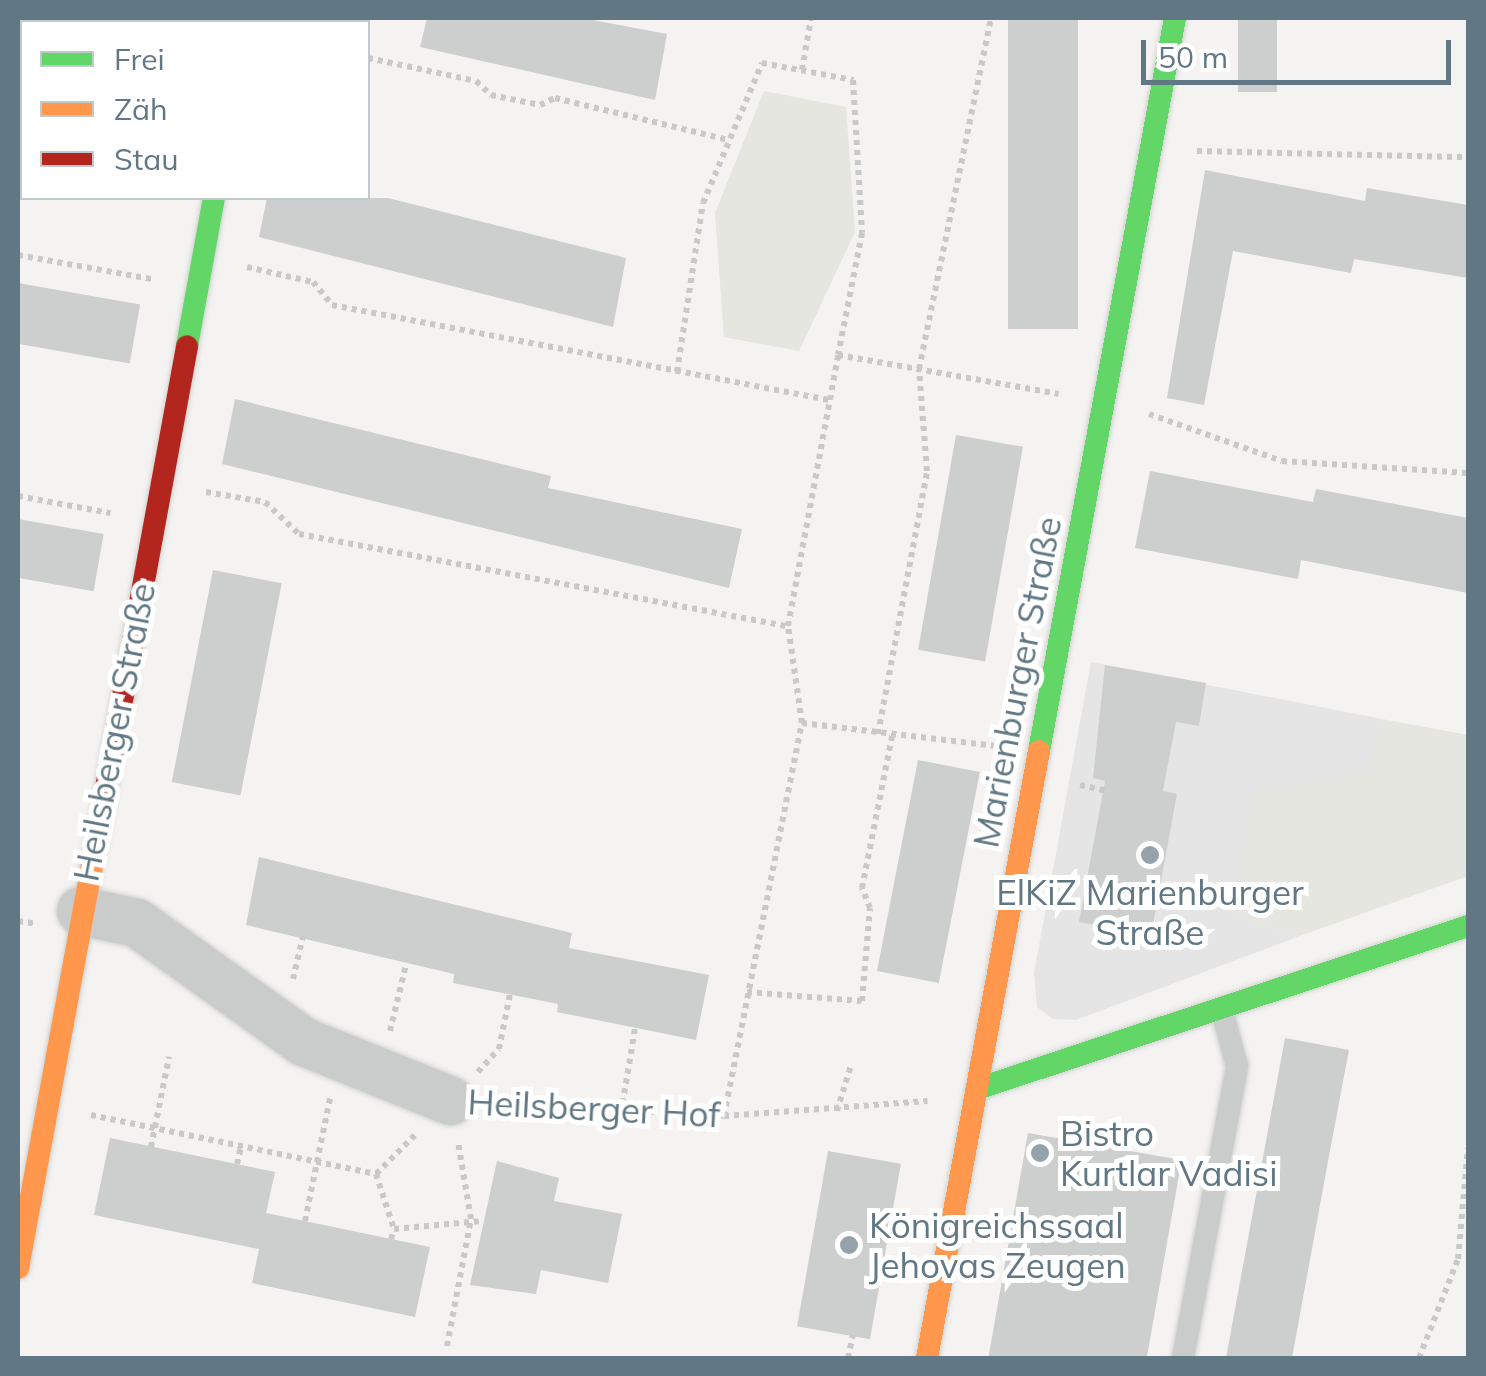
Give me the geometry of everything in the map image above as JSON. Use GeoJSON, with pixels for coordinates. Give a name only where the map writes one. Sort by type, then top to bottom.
{"type":"FeatureCollection","features":[{"type":"Feature","properties":{"kind":"street","name":"Marienburger Straße"},"geometry":{"type":"LineString","coordinates":[[927,1358],[1176,18]]}},
{"type":"Feature","properties":{"kind":"street","name":"Heilsberger Straße"},"geometry":{"type":"LineString","coordinates":[[18,1268],[214,200]]}},
{"type":"Feature","properties":{"kind":"street","name":"Heilsberger Hof"},"geometry":{"type":"LineString","coordinates":[[81,912],[137,923],[360,1064],[451,1101]]}},
{"type":"Feature","properties":{"kind":"street"},"geometry":{"type":"LineString","coordinates":[[977,1089],[1222,1011],[1468,926]]}},
{"type":"Feature","properties":{"kind":"lane"},"geometry":{"type":"LineString","coordinates":[[1183,1358],[1237,1066],[1222,1011]]}},
{"type":"Feature","properties":{"kind":"path"},"geometry":{"type":"LineString","coordinates":[[802,70],[811,18]]}},
{"type":"Feature","properties":{"kind":"path"},"geometry":{"type":"LineString","coordinates":[[878,734],[927,471],[919,370],[991,18]]}},
{"type":"Feature","properties":{"kind":"path"},"geometry":{"type":"LineString","coordinates":[[370,58],[476,80],[492,95],[540,105],[555,98],[730,140]]}},
{"type":"Feature","properties":{"kind":"path"},"geometry":{"type":"LineString","coordinates":[[677,372],[703,203],[762,64],[854,80],[862,233],[788,626],[802,723],[724,1116]]}},
{"type":"Feature","properties":{"kind":"path"},"geometry":{"type":"LineString","coordinates":[[1152,144],[1248,159],[1468,157]]}},
{"type":"Feature","properties":{"kind":"path"},"geometry":{"type":"LineString","coordinates":[[18,255],[197,287]]}},
{"type":"Feature","properties":{"kind":"path"},"geometry":{"type":"LineString","coordinates":[[202,257],[313,282],[332,305],[829,400]]}},
{"type":"Feature","properties":{"kind":"path"},"geometry":{"type":"LineString","coordinates":[[838,356],[1104,402],[1282,461],[1468,474]]}},
{"type":"Feature","properties":{"kind":"path"},"geometry":{"type":"LineString","coordinates":[[160,484],[265,502],[299,534],[788,626]]}},
{"type":"Feature","properties":{"kind":"path"},"geometry":{"type":"LineString","coordinates":[[18,496],[154,521]]}},
{"type":"Feature","properties":{"kind":"path"},"geometry":{"type":"LineString","coordinates":[[802,723],[878,734],[894,731],[1039,753]]}},
{"type":"Feature","properties":{"kind":"path"},"geometry":{"type":"LineString","coordinates":[[747,992],[862,1001],[870,908],[862,888],[894,731]]}},
{"type":"Feature","properties":{"kind":"path"},"geometry":{"type":"LineString","coordinates":[[305,1221],[317,1161],[406,965]]}},
{"type":"Feature","properties":{"kind":"path"},"geometry":{"type":"LineString","coordinates":[[376,1174],[499,1049],[510,994]]}},
{"type":"Feature","properties":{"kind":"path"},"geometry":{"type":"LineString","coordinates":[[620,1113],[635,1028]]}},
{"type":"Feature","properties":{"kind":"path"},"geometry":{"type":"LineString","coordinates":[[151,1146],[169,1056]]}},
{"type":"Feature","properties":{"kind":"path"},"geometry":{"type":"LineString","coordinates":[[837,1111],[851,1065]]}},
{"type":"Feature","properties":{"kind":"path","name":"Heilsberger Hof"},"geometry":{"type":"LineString","coordinates":[[451,1101],[724,1116],[837,1111],[977,1089]]}},
{"type":"Feature","properties":{"kind":"path"},"geometry":{"type":"LineString","coordinates":[[447,1346],[470,1218],[451,1101]]}},
{"type":"Feature","properties":{"kind":"path"},"geometry":{"type":"LineString","coordinates":[[46,1106],[376,1174]]}},
{"type":"Feature","properties":{"kind":"path"},"geometry":{"type":"LineString","coordinates":[[237,1164],[241,1146]]}},
{"type":"Feature","properties":{"kind":"path"},"geometry":{"type":"LineString","coordinates":[[1418,1358],[1458,1259],[1468,1148]]}},
{"type":"Feature","properties":{"kind":"path"},"geometry":{"type":"LineString","coordinates":[[376,1174],[394,1229],[391,1239]]}},
{"type":"Feature","properties":{"kind":"path"},"geometry":{"type":"LineString","coordinates":[[394,1229],[470,1218],[482,1221]]}},
{"type":"Feature","properties":{"kind":"path"},"geometry":{"type":"LineString","coordinates":[[848,1358],[852,1336]]}},
{"type":"Feature","properties":{"kind":"shaded area"},"geometry":{"type":"Polygon","coordinates":[[[764,91],[846,107],[855,232],[799,351],[724,337],[715,213],[764,91]]]}},
{"type":"Feature","properties":{"kind":"shaded area","name":"ElKiZ Marienburger Straße"},"geometry":{"type":"Polygon","coordinates":[[[1091,662],[1382,719],[1372,769],[1232,915],[1297,937],[1076,1020],[1053,1019],[1037,1007],[1034,973],[1091,662]]]}},
{"type":"Feature","properties":{"kind":"shaded area"},"geometry":{"type":"Polygon","coordinates":[[[1382,719],[1468,735],[1468,876],[1297,937],[1232,915],[1255,794],[1371,769],[1382,719]]]}},
{"type":"Feature","properties":{"kind":"building"},"geometry":{"type":"Polygon","coordinates":[[[427,18],[582,18],[667,34],[655,100],[420,47],[427,18]]]}},
{"type":"Feature","properties":{"kind":"building"},"geometry":{"type":"Polygon","coordinates":[[[1008,18],[1078,18],[1078,329],[1008,329],[1008,18]]]}},
{"type":"Feature","properties":{"kind":"building"},"geometry":{"type":"Polygon","coordinates":[[[1238,18],[1277,18],[1277,92],[1238,92],[1238,18]]]}},
{"type":"Feature","properties":{"kind":"building"},"geometry":{"type":"Polygon","coordinates":[[[1205,170],[1365,201],[1367,188],[1468,205],[1468,278],[1354,259],[1351,273],[1233,251],[1204,405],[1167,398],[1205,170]]]}},
{"type":"Feature","properties":{"kind":"building"},"geometry":{"type":"Polygon","coordinates":[[[388,198],[626,258],[613,327],[259,237],[267,200],[388,198]]]}},
{"type":"Feature","properties":{"kind":"building"},"geometry":{"type":"Polygon","coordinates":[[[18,283],[140,305],[130,364],[18,344],[18,283]]]}},
{"type":"Feature","properties":{"kind":"building"},"geometry":{"type":"Polygon","coordinates":[[[235,399],[551,476],[548,488],[742,529],[729,588],[222,464],[235,399]]]}},
{"type":"Feature","properties":{"kind":"building"},"geometry":{"type":"Polygon","coordinates":[[[956,435],[1023,447],[985,661],[918,650],[956,435]]]}},
{"type":"Feature","properties":{"kind":"building"},"geometry":{"type":"Polygon","coordinates":[[[1150,471],[1313,502],[1316,489],[1468,518],[1468,593],[1301,560],[1298,579],[1135,548],[1150,471]]]}},
{"type":"Feature","properties":{"kind":"building"},"geometry":{"type":"Polygon","coordinates":[[[18,519],[104,534],[94,591],[18,578],[18,519]]]}},
{"type":"Feature","properties":{"kind":"building"},"geometry":{"type":"Polygon","coordinates":[[[213,570],[282,583],[240,795],[172,782],[213,570]]]}},
{"type":"Feature","properties":{"kind":"building"},"geometry":{"type":"Polygon","coordinates":[[[1105,665],[1206,683],[1199,726],[1176,722],[1163,791],[1177,794],[1151,935],[1079,922],[1105,781],[1093,778],[1105,665]]]}},
{"type":"Feature","properties":{"kind":"building"},"geometry":{"type":"Polygon","coordinates":[[[918,760],[980,772],[939,983],[877,971],[918,760]]]}},
{"type":"Feature","properties":{"kind":"building"},"geometry":{"type":"Polygon","coordinates":[[[259,857],[572,933],[569,948],[709,975],[696,1040],[557,1012],[558,1004],[453,983],[454,974],[246,925],[259,857]]]}},
{"type":"Feature","properties":{"kind":"building"},"geometry":{"type":"Polygon","coordinates":[[[1285,1038],[1349,1050],[1292,1358],[1226,1358],[1285,1038]]]}},
{"type":"Feature","properties":{"kind":"building"},"geometry":{"type":"Polygon","coordinates":[[[1028,1133],[1182,1160],[1147,1358],[988,1358],[1028,1133]]]}},
{"type":"Feature","properties":{"kind":"building"},"geometry":{"type":"Polygon","coordinates":[[[110,1138],[275,1172],[266,1213],[430,1247],[415,1317],[252,1283],[259,1249],[94,1215],[110,1138]]]}},
{"type":"Feature","properties":{"kind":"building","name":"Königreichssaal Jehovas Zeugen"},"geometry":{"type":"Polygon","coordinates":[[[828,1151],[901,1164],[870,1339],[797,1326],[828,1151]]]}},
{"type":"Feature","properties":{"kind":"building"},"geometry":{"type":"Polygon","coordinates":[[[497,1161],[559,1178],[554,1201],[622,1214],[608,1283],[541,1270],[536,1294],[470,1285],[497,1161]]]}},
{"type":"Feature","properties":{"kind":"traffic: fast"},"geometry":{"type":"LineString","coordinates":[[1039,751],[1175,18]]}},
{"type":"Feature","properties":{"kind":"traffic: fast"},"geometry":{"type":"LineString","coordinates":[[187,346],[214,200]]}},
{"type":"Feature","properties":{"kind":"traffic: fast"},"geometry":{"type":"LineString","coordinates":[[977,1089],[1468,926]]}},
{"type":"Feature","properties":{"kind":"traffic: slow"},"geometry":{"type":"LineString","coordinates":[[927,1358],[1039,751]]}},
{"type":"Feature","properties":{"kind":"traffic: slow"},"geometry":{"type":"LineString","coordinates":[[18,1268],[106,788]]}},
{"type":"Feature","properties":{"kind":"traffic: jam"},"geometry":{"type":"LineString","coordinates":[[106,788],[187,346]]}},
{"type":"Feature","properties":{"kind":"place","name":"ElKiZ Marienburger Straße"},"geometry":{"type":"Point","coordinates":[1150,855]}},
{"type":"Feature","properties":{"kind":"place","name":"Bistro Kurtlar Vadisi"},"geometry":{"type":"Point","coordinates":[1040,1153]}},
{"type":"Feature","properties":{"kind":"place","name":"Königreichssaal Jehovas Zeugen"},"geometry":{"type":"Point","coordinates":[849,1245]}}]}
